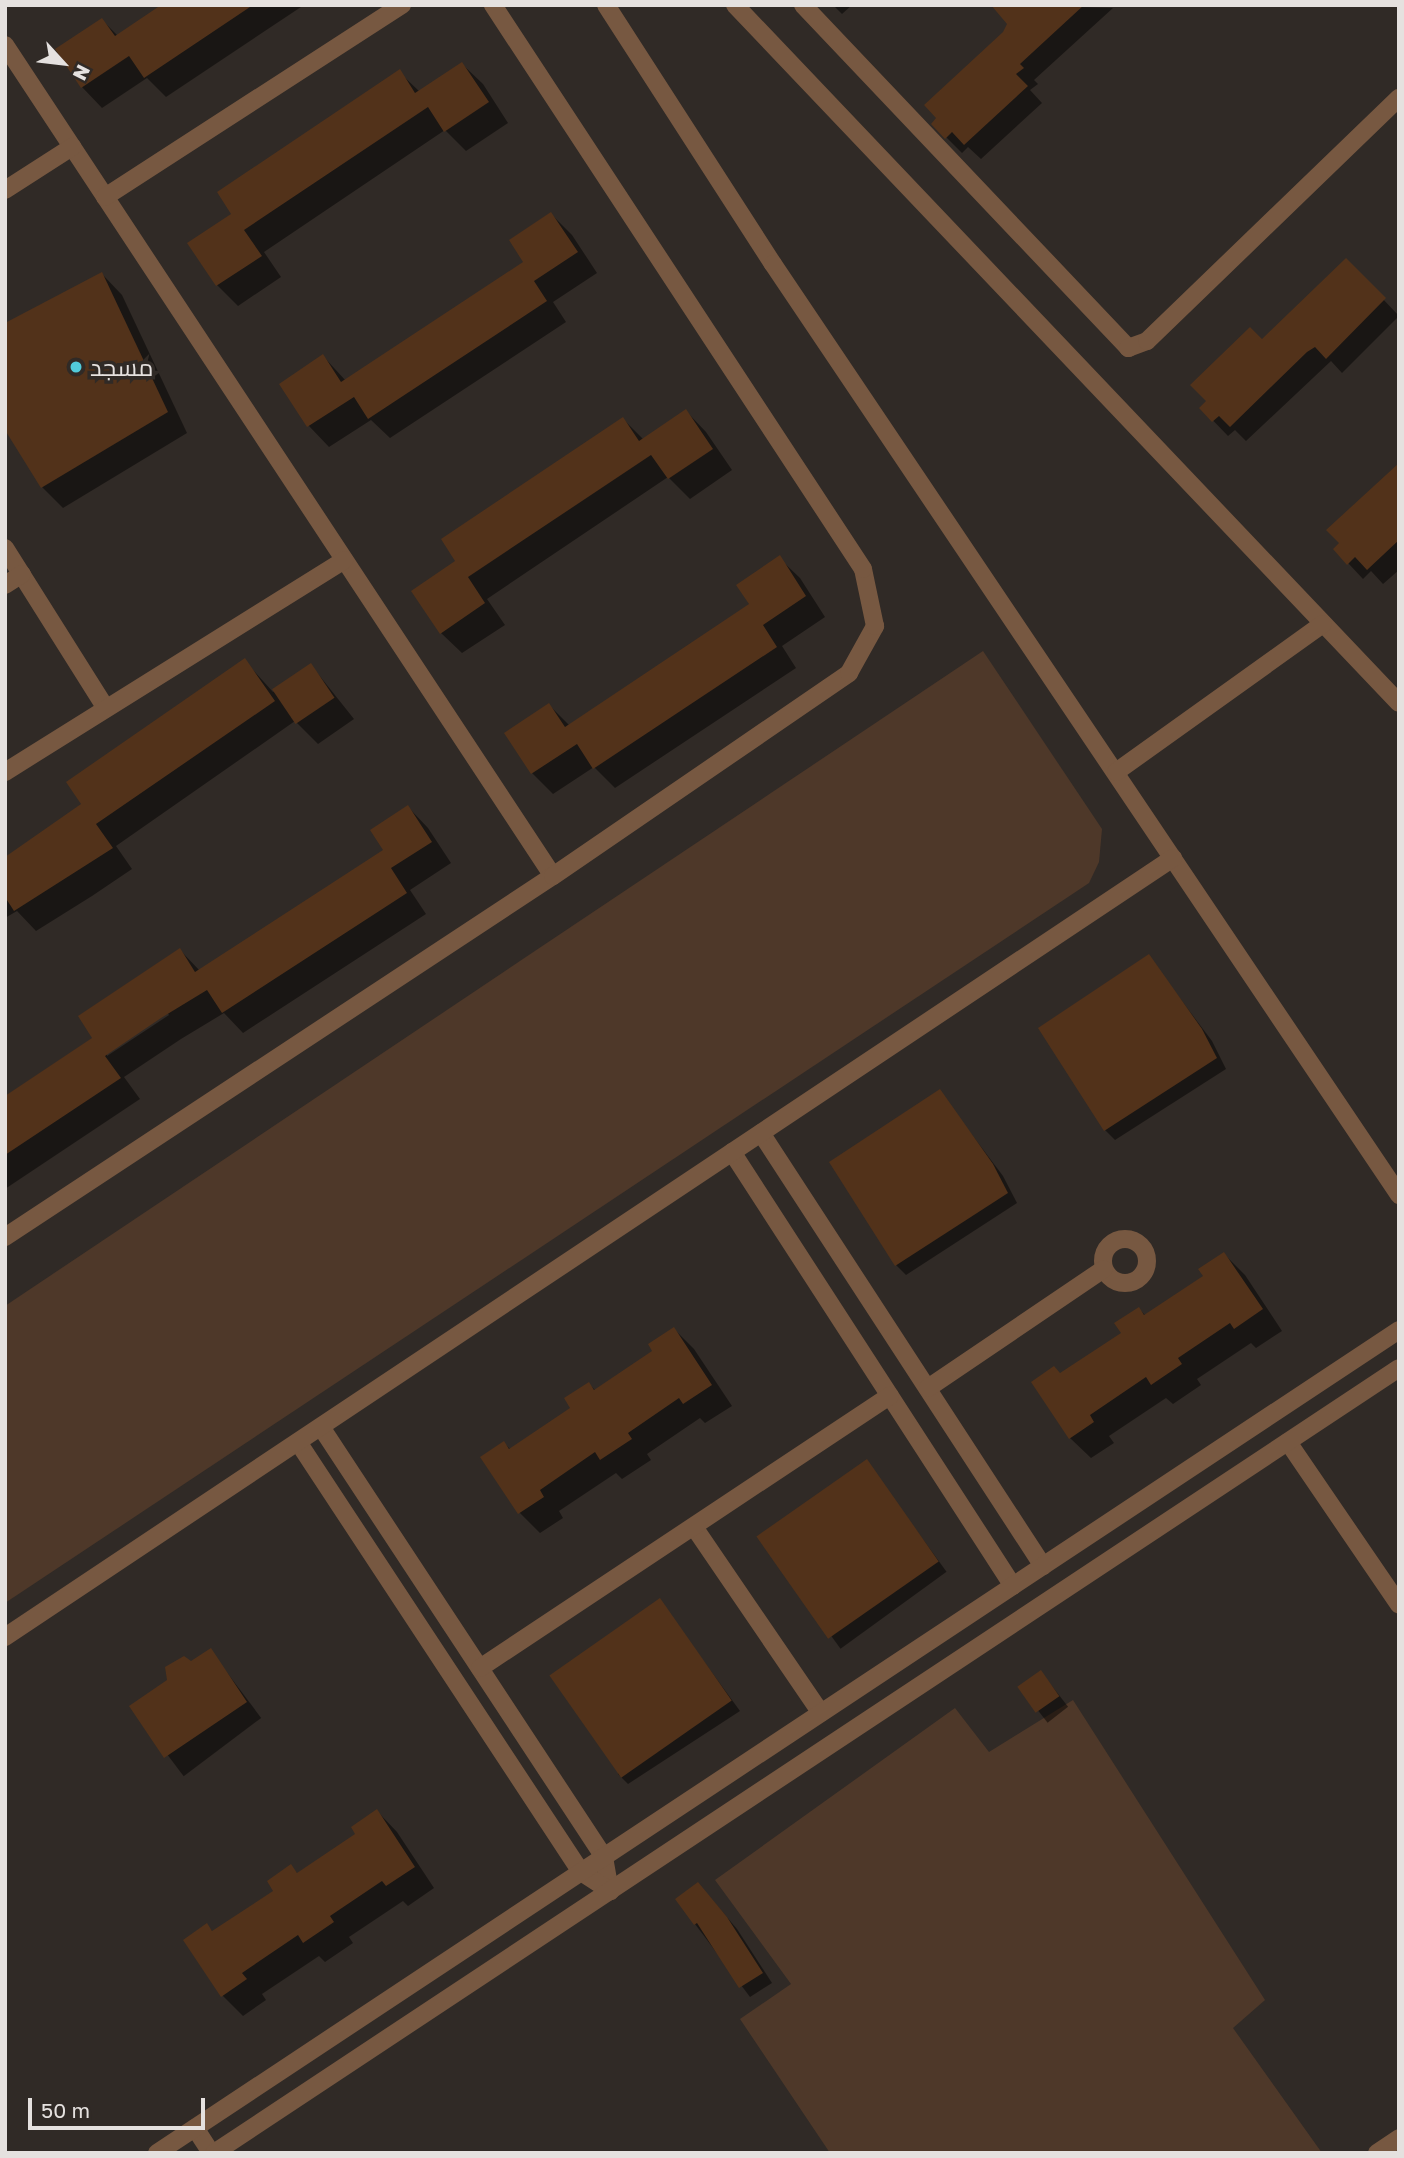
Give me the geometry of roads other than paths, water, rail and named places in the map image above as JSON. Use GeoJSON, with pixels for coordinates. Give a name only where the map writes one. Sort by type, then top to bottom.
{"type":"FeatureCollection","features":[{"type":"Feature","properties":{"kind":"street"},"geometry":{"type":"LineString","coordinates":[[105,197],[402,5]]}},
{"type":"Feature","properties":{"kind":"street"},"geometry":{"type":"LineString","coordinates":[[5,1237],[553,876],[849,673],[874,626],[863,569],[493,5]]}},
{"type":"Feature","properties":{"kind":"street"},"geometry":{"type":"LineString","coordinates":[[606,5],[773,264],[1399,1195]]}},
{"type":"Feature","properties":{"kind":"street"},"geometry":{"type":"LineString","coordinates":[[735,5],[1399,703]]}},
{"type":"Feature","properties":{"kind":"street"},"geometry":{"type":"LineString","coordinates":[[803,5],[1128,348],[1147,341],[1399,98]]}},
{"type":"Feature","properties":{"kind":"street"},"geometry":{"type":"LineString","coordinates":[[5,45],[553,876]]}},
{"type":"Feature","properties":{"kind":"street"},"geometry":{"type":"LineString","coordinates":[[5,190],[72,147]]}},
{"type":"Feature","properties":{"kind":"street"},"geometry":{"type":"LineString","coordinates":[[5,548],[105,707]]}},
{"type":"Feature","properties":{"kind":"street"},"geometry":{"type":"LineString","coordinates":[[5,772],[344,560]]}},
{"type":"Feature","properties":{"kind":"street"},"geometry":{"type":"LineString","coordinates":[[5,585],[22,574]]}},
{"type":"Feature","properties":{"kind":"street"},"geometry":{"type":"LineString","coordinates":[[1116,772],[1323,624]]}},
{"type":"Feature","properties":{"kind":"street"},"geometry":{"type":"LineString","coordinates":[[5,1637],[1173,858]]}},
{"type":"Feature","properties":{"kind":"street"},"geometry":{"type":"LineString","coordinates":[[761,1133],[1044,1566]]}},
{"type":"Feature","properties":{"kind":"street"},"geometry":{"type":"LineString","coordinates":[[732,1152],[1013,1586]]}},
{"type":"Feature","properties":{"kind":"street"},"geometry":{"type":"LineString","coordinates":[[928,1388],[1104,1269]]}},
{"type":"Feature","properties":{"kind":"street"},"geometry":{"type":"LineString","coordinates":[[157,2153],[1399,1330]]}},
{"type":"Feature","properties":{"kind":"street"},"geometry":{"type":"LineString","coordinates":[[195,2128],[213,2153],[1399,1368]]}},
{"type":"Feature","properties":{"kind":"street"},"geometry":{"type":"LineString","coordinates":[[480,1668],[890,1396]]}},
{"type":"Feature","properties":{"kind":"street"},"geometry":{"type":"LineString","coordinates":[[321,1427],[604,1857],[610,1891]]}},
{"type":"Feature","properties":{"kind":"street"},"geometry":{"type":"LineString","coordinates":[[1288,1441],[1399,1605]]}},
{"type":"Feature","properties":{"kind":"street"},"geometry":{"type":"LineString","coordinates":[[298,1442],[580,1872],[610,1891]]}},
{"type":"Feature","properties":{"kind":"street"},"geometry":{"type":"LineString","coordinates":[[694,1527],[821,1713]]}},
{"type":"Feature","properties":{"kind":"street"},"geometry":{"type":"LineString","coordinates":[[1377,2153],[1399,2138]]}},
{"type":"Feature","properties":{"kind":"place","name":"مسجد"},"geometry":{"type":"Point","coordinates":[76,367]}}]}
